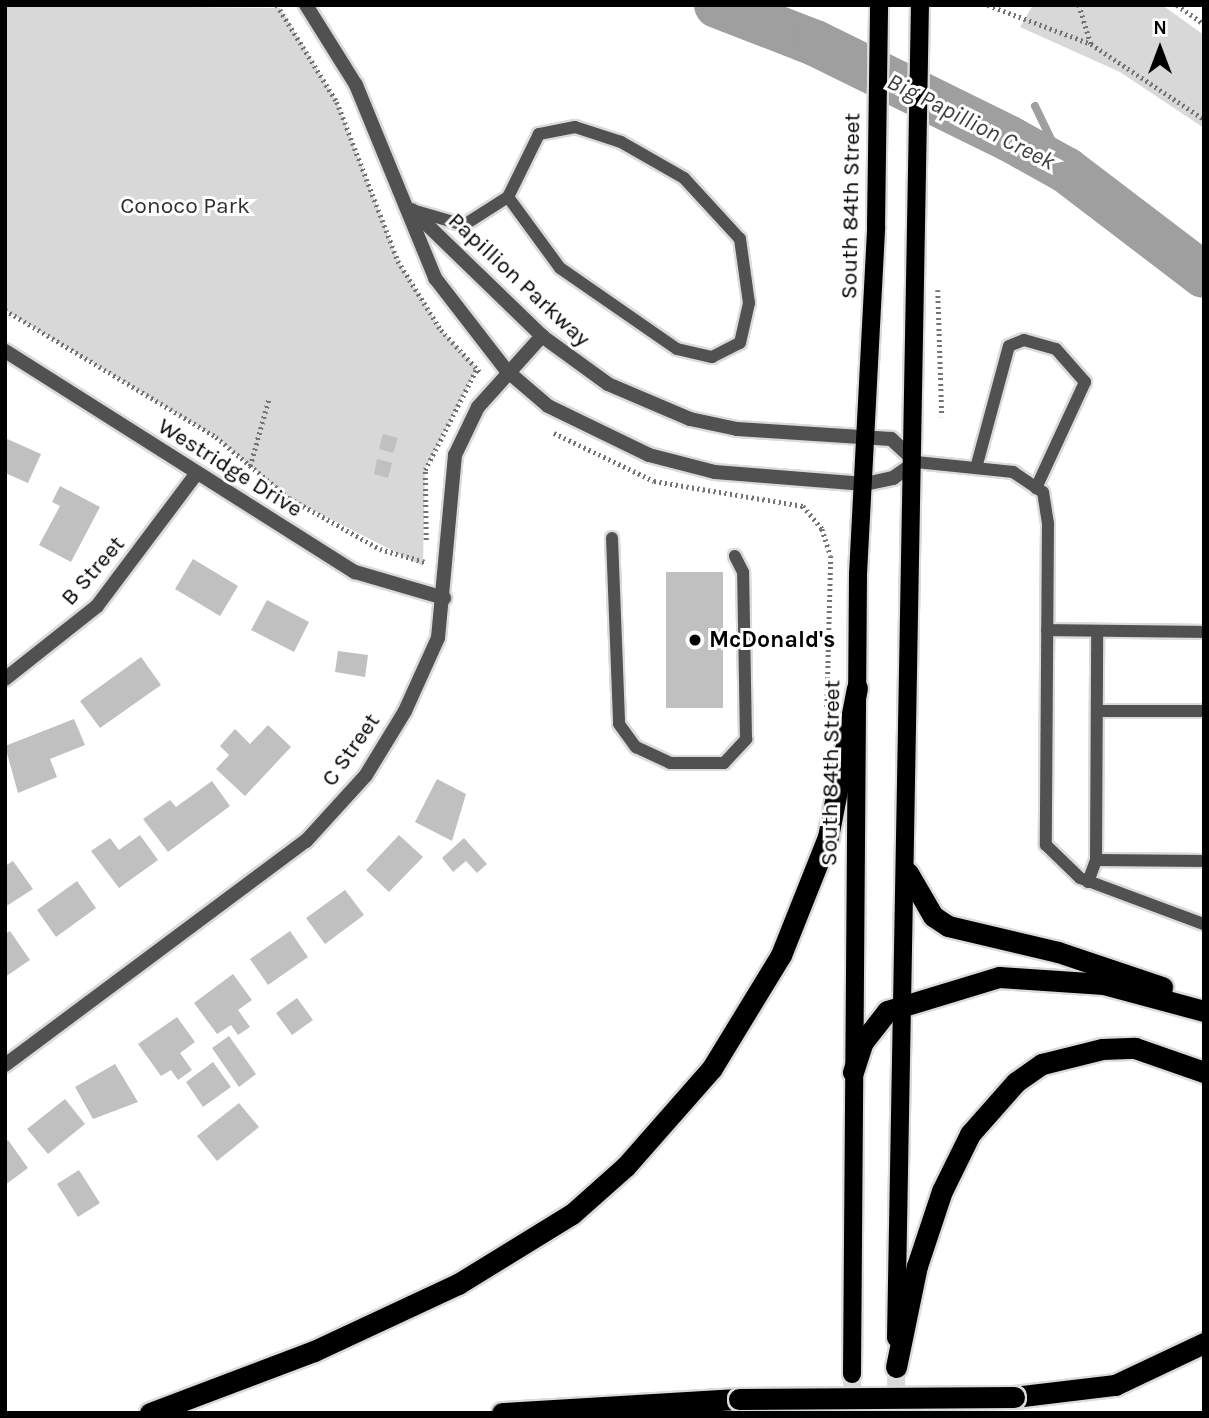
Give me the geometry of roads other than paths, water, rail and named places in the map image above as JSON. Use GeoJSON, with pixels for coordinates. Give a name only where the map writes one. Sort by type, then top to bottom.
{"type":"FeatureCollection","features":[{"type":"Feature","properties":{"kind":"highway"},"geometry":{"type":"LineString","coordinates":[[150,1413],[314,1351],[458,1284],[572,1214],[626,1166],[712,1068],[781,955],[828,837],[856,688]]}},
{"type":"Feature","properties":{"kind":"highway"},"geometry":{"type":"LineString","coordinates":[[908,873],[933,916],[948,926],[1114,968],[1204,1010]]}},
{"type":"Feature","properties":{"kind":"highway"},"geometry":{"type":"LineString","coordinates":[[853,1072],[874,1024],[905,1003],[967,983],[1039,975],[1104,984],[1204,1010]]}},
{"type":"Feature","properties":{"kind":"highway"},"geometry":{"type":"LineString","coordinates":[[896,1370],[916,1266],[942,1191],[970,1134],[1016,1082],[1042,1064],[1102,1049],[1135,1048],[1204,1072]]}},
{"type":"Feature","properties":{"kind":"highway"},"geometry":{"type":"LineString","coordinates":[[502,1413],[739,1399],[1014,1397],[1115,1385],[1204,1343]]}},
{"type":"Feature","properties":{"kind":"main road","name":"South 84th Street"},"geometry":{"type":"LineString","coordinates":[[852,1374],[856,688],[876,226],[879,5]]}},
{"type":"Feature","properties":{"kind":"main road"},"geometry":{"type":"LineString","coordinates":[[896,1370],[916,462],[920,5]]}},
{"type":"Feature","properties":{"kind":"street","name":"Papillion Parkway"},"geometry":{"type":"LineString","coordinates":[[306,5],[356,85],[412,210],[435,278],[506,370],[548,406],[649,455],[715,472],[864,484],[893,478],[916,462],[891,439],[865,434],[737,429],[690,419],[608,384],[542,337],[412,210]]}},
{"type":"Feature","properties":{"kind":"street","name":"C Street"},"geometry":{"type":"LineString","coordinates":[[5,1065],[324,824],[366,775],[405,711],[438,638],[444,598],[455,456],[494,386],[506,370],[542,337]]}},
{"type":"Feature","properties":{"kind":"street","name":"Westridge Drive"},"geometry":{"type":"LineString","coordinates":[[5,351],[355,572],[444,598]]}},
{"type":"Feature","properties":{"kind":"street","name":"B Street"},"geometry":{"type":"LineString","coordinates":[[5,679],[97,606],[196,474]]}},
{"type":"Feature","properties":{"kind":"lane"},"geometry":{"type":"LineString","coordinates":[[412,210],[464,225],[508,197],[539,134],[575,127],[621,142],[684,178],[740,239],[749,303],[740,343],[712,357],[677,349],[560,268],[508,197]]}},
{"type":"Feature","properties":{"kind":"lane"},"geometry":{"type":"LineString","coordinates":[[976,468],[1009,346],[1024,340],[1055,349],[1085,382],[1036,488]]}},
{"type":"Feature","properties":{"kind":"lane"},"geometry":{"type":"LineString","coordinates":[[916,462],[1013,472],[1043,492],[1048,523],[1046,845],[1088,882],[1204,924]]}},
{"type":"Feature","properties":{"kind":"lane"},"geometry":{"type":"LineString","coordinates":[[612,538],[619,724],[636,747],[670,763],[724,763],[746,738],[743,572],[735,556]]}},
{"type":"Feature","properties":{"kind":"lane"},"geometry":{"type":"LineString","coordinates":[[1047,630],[1204,632]]}},
{"type":"Feature","properties":{"kind":"lane"},"geometry":{"type":"LineString","coordinates":[[1088,882],[1096,860],[1097,631]]}},
{"type":"Feature","properties":{"kind":"lane"},"geometry":{"type":"LineString","coordinates":[[1097,711],[1204,711]]}},
{"type":"Feature","properties":{"kind":"lane"},"geometry":{"type":"LineString","coordinates":[[1096,860],[1204,861]]}},
{"type":"Feature","properties":{"kind":"waterway","name":"Big Papillion Creek"},"geometry":{"type":"LineString","coordinates":[[717,5],[815,43],[1010,139],[1066,170],[1204,275]]}},
{"type":"Feature","properties":{"kind":"waterway"},"geometry":{"type":"LineString","coordinates":[[1035,106],[1066,170]]}},
{"type":"Feature","properties":{"kind":"tunnel"},"geometry":{"type":"LineString","coordinates":[[852,1374],[853,1413]]}},
{"type":"Feature","properties":{"kind":"tunnel"},"geometry":{"type":"LineString","coordinates":[[896,1374],[897,1413]]}},
{"type":"Feature","properties":{"kind":"place","name":"McDonald's"},"geometry":{"type":"Point","coordinates":[695,640]}},
{"type":"Feature","properties":{"kind":"park label","name":"Conoco Park"},"geometry":{"type":"Point","coordinates":[185,206]}}]}
